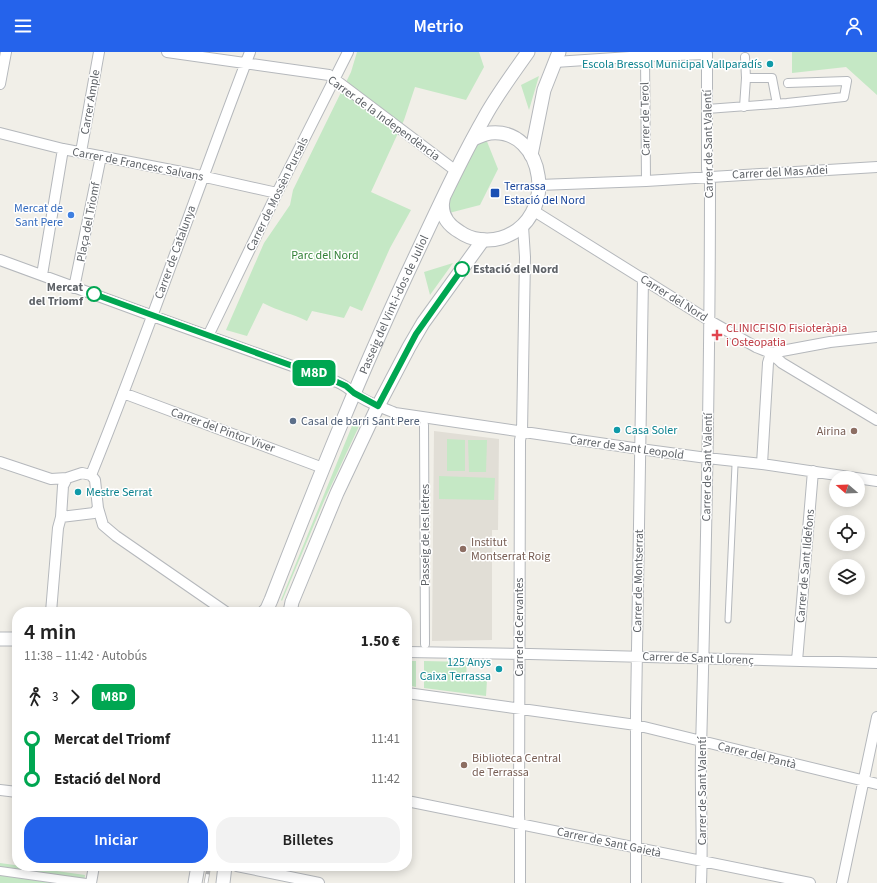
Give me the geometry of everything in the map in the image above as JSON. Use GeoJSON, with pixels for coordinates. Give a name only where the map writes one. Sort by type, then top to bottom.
{"type":"FeatureCollection","features":[{"type":"Feature","properties":{"kind":"street"},"geometry":{"type":"LineString","coordinates":[[0,84],[6,52]]}},
{"type":"Feature","properties":{"kind":"street","name":"Carrer Ample"},"geometry":{"type":"LineString","coordinates":[[81,152],[99,52]]}},
{"type":"Feature","properties":{"kind":"street","name":"Carrer de la Independència"},"geometry":{"type":"LineString","coordinates":[[167,52],[329,75],[456,171]]}},
{"type":"Feature","properties":{"kind":"street","name":"Carrer de Catalunya"},"geometry":{"type":"LineString","coordinates":[[91,475],[153,316],[203,176],[250,52]]}},
{"type":"Feature","properties":{"kind":"street","name":"Carrer de Mossèn Pursals"},"geometry":{"type":"LineString","coordinates":[[208,336],[277,193],[348,52]]}},
{"type":"Feature","properties":{"kind":"street","name":"Passeig del Vint-i-dos de Juliol"},"geometry":{"type":"LineString","coordinates":[[268,607],[354,393],[444,195],[473,139],[495,101],[528,52]]}},
{"type":"Feature","properties":{"kind":"street"},"geometry":{"type":"LineString","coordinates":[[531,155],[544,90],[557,57],[645,56],[708,53]]}},
{"type":"Feature","properties":{"kind":"street","name":"Carrer de Sant Valentí"},"geometry":{"type":"LineString","coordinates":[[701,883],[702,741],[710,321],[709,176],[707,169],[708,53]]}},
{"type":"Feature","properties":{"kind":"street","name":"Carrer de Terol"},"geometry":{"type":"LineString","coordinates":[[645,56],[646,181]]}},
{"type":"Feature","properties":{"kind":"street"},"geometry":{"type":"LineString","coordinates":[[744,107],[746,78],[745,57]]}},
{"type":"Feature","properties":{"kind":"street"},"geometry":{"type":"LineString","coordinates":[[746,78],[772,78],[777,104]]}},
{"type":"Feature","properties":{"kind":"street"},"geometry":{"type":"LineString","coordinates":[[707,109],[744,107],[844,97],[847,81],[788,83]]}},
{"type":"Feature","properties":{"kind":"street","name":"Carrer de Francesc Salvans"},"geometry":{"type":"LineString","coordinates":[[0,133],[62,149],[203,176],[277,193]]}},
{"type":"Feature","properties":{"kind":"street"},"geometry":{"type":"LineString","coordinates":[[444,195],[442,204],[443,214],[451,227],[463,235],[483,240],[496,240],[506,237],[523,226],[534,211],[539,185],[536,167],[531,155],[523,145],[506,134],[491,133],[473,139]]}},
{"type":"Feature","properties":{"kind":"street"},"geometry":{"type":"LineString","coordinates":[[42,275],[62,149]]}},
{"type":"Feature","properties":{"kind":"street","name":"Plaça del Triomf"},"geometry":{"type":"LineString","coordinates":[[74,288],[101,156]]}},
{"type":"Feature","properties":{"kind":"street","name":"Carrer del Mas Adei"},"geometry":{"type":"LineString","coordinates":[[539,185],[646,181],[877,167]]}},
{"type":"Feature","properties":{"kind":"street","name":"Carrer del Nord"},"geometry":{"type":"LineString","coordinates":[[534,211],[710,321],[756,347],[771,353],[782,363],[877,420]]}},
{"type":"Feature","properties":{"kind":"street","name":"Carrer de Cervantes"},"geometry":{"type":"LineString","coordinates":[[520,883],[519,653],[520,440],[522,432],[524,257],[523,226]]}},
{"type":"Feature","properties":{"kind":"street"},"geometry":{"type":"LineString","coordinates":[[291,607],[337,493],[378,406],[416,334],[483,240]]}},
{"type":"Feature","properties":{"kind":"street","name":"Carrer de Sant Leopold"},"geometry":{"type":"LineString","coordinates":[[0,260],[337,382],[378,406],[395,413],[640,449],[762,464],[877,481]]}},
{"type":"Feature","properties":{"kind":"street","name":"Carrer de Montserrat"},"geometry":{"type":"LineString","coordinates":[[636,883],[636,726],[643,278]]}},
{"type":"Feature","properties":{"kind":"street"},"geometry":{"type":"LineString","coordinates":[[762,464],[768,363],[771,353],[830,342],[877,336]]}},
{"type":"Feature","properties":{"kind":"street","name":"Carrer del Pintor Viver"},"geometry":{"type":"LineString","coordinates":[[123,393],[323,468]]}},
{"type":"Feature","properties":{"kind":"street","name":"Passeig de les lletres"},"geometry":{"type":"LineString","coordinates":[[424,425],[425,644]]}},
{"type":"Feature","properties":{"kind":"street"},"geometry":{"type":"LineString","coordinates":[[0,462],[51,479],[67,478],[82,473],[91,475],[95,480],[98,508],[103,524],[116,536],[219,607]]}},
{"type":"Feature","properties":{"kind":"street","name":"Carrer de Sant Ildefons"},"geometry":{"type":"LineString","coordinates":[[797,661],[813,471]]}},
{"type":"Feature","properties":{"kind":"street"},"geometry":{"type":"LineString","coordinates":[[50,607],[58,528],[61,517],[62,486],[67,478]]}},
{"type":"Feature","properties":{"kind":"street"},"geometry":{"type":"LineString","coordinates":[[61,517],[94,513],[98,508]]}},
{"type":"Feature","properties":{"kind":"street"},"geometry":{"type":"LineString","coordinates":[[0,639],[12,639]]}},
{"type":"Feature","properties":{"kind":"street"},"geometry":{"type":"LineString","coordinates":[[412,652],[519,653]]}},
{"type":"Feature","properties":{"kind":"street","name":"Carrer de Sant Llorenç"},"geometry":{"type":"LineString","coordinates":[[519,653],[877,663]]}},
{"type":"Feature","properties":{"kind":"street"},"geometry":{"type":"LineString","coordinates":[[412,694],[519,708]]}},
{"type":"Feature","properties":{"kind":"street","name":"Carrer del Pantà"},"geometry":{"type":"LineString","coordinates":[[519,708],[636,726],[877,784]]}},
{"type":"Feature","properties":{"kind":"street"},"geometry":{"type":"LineString","coordinates":[[842,883],[877,717]]}},
{"type":"Feature","properties":{"kind":"street"},"geometry":{"type":"LineString","coordinates":[[0,790],[12,791]]}},
{"type":"Feature","properties":{"kind":"street","name":"Carrer de Sant Gaietà"},"geometry":{"type":"LineString","coordinates":[[412,802],[810,883]]}},
{"type":"Feature","properties":{"kind":"street"},"geometry":{"type":"LineString","coordinates":[[0,871],[86,883]]}},
{"type":"Feature","properties":{"kind":"street"},"geometry":{"type":"LineString","coordinates":[[91,883],[93,871]]}},
{"type":"Feature","properties":{"kind":"street"},"geometry":{"type":"LineString","coordinates":[[195,883],[197,871]]}},
{"type":"Feature","properties":{"kind":"street"},"geometry":{"type":"LineString","coordinates":[[223,883],[224,871]]}},
{"type":"Feature","properties":{"kind":"street"},"geometry":{"type":"LineString","coordinates":[[261,871],[319,883]]}},
{"type":"Feature","properties":{"kind":"lane"},"geometry":{"type":"LineString","coordinates":[[728,620],[734,461]]}},
{"type":"Feature","properties":{"kind":"shaded area","name":"Institut Montserrat Roig"},"geometry":{"type":"Polygon","coordinates":[[[434,431],[499,439],[498,530],[492,530],[492,640],[432,641],[434,431]]]}},
{"type":"Feature","properties":{"kind":"green space","name":"Parc del Nord"},"geometry":{"type":"Polygon","coordinates":[[[357,52],[479,52],[484,67],[466,100],[415,87],[404,120],[371,192],[411,210],[390,248],[362,311],[350,306],[344,318],[312,311],[307,321],[263,303],[247,336],[226,330],[264,243],[290,205],[293,190],[351,72],[357,52]]]}},
{"type":"Feature","properties":{"kind":"green space"},"geometry":{"type":"Polygon","coordinates":[[[792,52],[877,52],[877,95],[846,67],[792,73],[792,52]]]}},
{"type":"Feature","properties":{"kind":"green space"},"geometry":{"type":"Polygon","coordinates":[[[539,76],[529,110],[521,85],[539,76]]]}},
{"type":"Feature","properties":{"kind":"green space"},"geometry":{"type":"Polygon","coordinates":[[[486,139],[498,169],[480,205],[449,213],[449,200],[473,152],[478,143],[486,139]]]}},
{"type":"Feature","properties":{"kind":"green space"},"geometry":{"type":"Polygon","coordinates":[[[453,263],[430,295],[424,272],[453,263]]]}},
{"type":"Feature","properties":{"kind":"green space"},"geometry":{"type":"Polygon","coordinates":[[[354,421],[360,424],[324,501],[282,601],[281,600],[354,421]]]}},
{"type":"Feature","properties":{"kind":"green space"},"geometry":{"type":"Polygon","coordinates":[[[447,439],[465,440],[465,471],[447,471],[447,439]]]}},
{"type":"Feature","properties":{"kind":"green space"},"geometry":{"type":"Polygon","coordinates":[[[468,440],[487,440],[486,472],[469,472],[468,440]]]}},
{"type":"Feature","properties":{"kind":"green space"},"geometry":{"type":"Polygon","coordinates":[[[439,476],[495,478],[494,500],[439,499],[439,476]]]}},
{"type":"Feature","properties":{"kind":"green space"},"geometry":{"type":"Polygon","coordinates":[[[412,661],[416,661],[416,687],[412,686],[412,661]]]}},
{"type":"Feature","properties":{"kind":"green space"},"geometry":{"type":"Polygon","coordinates":[[[424,661],[467,662],[466,678],[487,680],[486,696],[424,688],[424,661]]]}},
{"type":"Feature","properties":{"kind":"green space"},"geometry":{"type":"Polygon","coordinates":[[[0,863],[12,865],[12,871],[57,871],[85,875],[84,883],[0,883],[0,863]]]}},
{"type":"Feature","properties":{"kind":"railway"},"geometry":{"type":"LineString","coordinates":[[206,883],[208,871]]}},
{"type":"Feature","properties":{"kind":"bus line","name":"M8D"},"geometry":{"type":"LineString","coordinates":[[94,294],[337,382],[378,406],[416,334],[462,269]]}},
{"type":"Feature","properties":{"kind":"place","name":"Escola Bressol Municipal Vallparadís"},"geometry":{"type":"Point","coordinates":[770,64]}},
{"type":"Feature","properties":{"kind":"place","name":"Terrassa Estació del Nord"},"geometry":{"type":"Point","coordinates":[495,193]}},
{"type":"Feature","properties":{"kind":"place","name":"Mercat de Sant Pere"},"geometry":{"type":"Point","coordinates":[71,215]}},
{"type":"Feature","properties":{"kind":"place","name":"Estació del Nord"},"geometry":{"type":"Point","coordinates":[462,269]}},
{"type":"Feature","properties":{"kind":"place","name":"Mercat del Triomf"},"geometry":{"type":"Point","coordinates":[94,294]}},
{"type":"Feature","properties":{"kind":"place","name":"CLINICFISIO Fisioteràpia i Osteopatia"},"geometry":{"type":"Point","coordinates":[717,335]}},
{"type":"Feature","properties":{"kind":"place","name":"Casal de barri Sant Pere"},"geometry":{"type":"Point","coordinates":[293,421]}},
{"type":"Feature","properties":{"kind":"place","name":"Casa Soler"},"geometry":{"type":"Point","coordinates":[617,430]}},
{"type":"Feature","properties":{"kind":"place","name":"Airina"},"geometry":{"type":"Point","coordinates":[854,431]}},
{"type":"Feature","properties":{"kind":"place","name":"Mestre Serrat"},"geometry":{"type":"Point","coordinates":[78,492]}},
{"type":"Feature","properties":{"kind":"place","name":"Institut Montserrat Roig"},"geometry":{"type":"Point","coordinates":[463,549]}},
{"type":"Feature","properties":{"kind":"place","name":"125 Anys Caixa Terrassa"},"geometry":{"type":"Point","coordinates":[499,669]}},
{"type":"Feature","properties":{"kind":"place","name":"Biblioteca Central de Terrassa"},"geometry":{"type":"Point","coordinates":[464,765]}}]}
